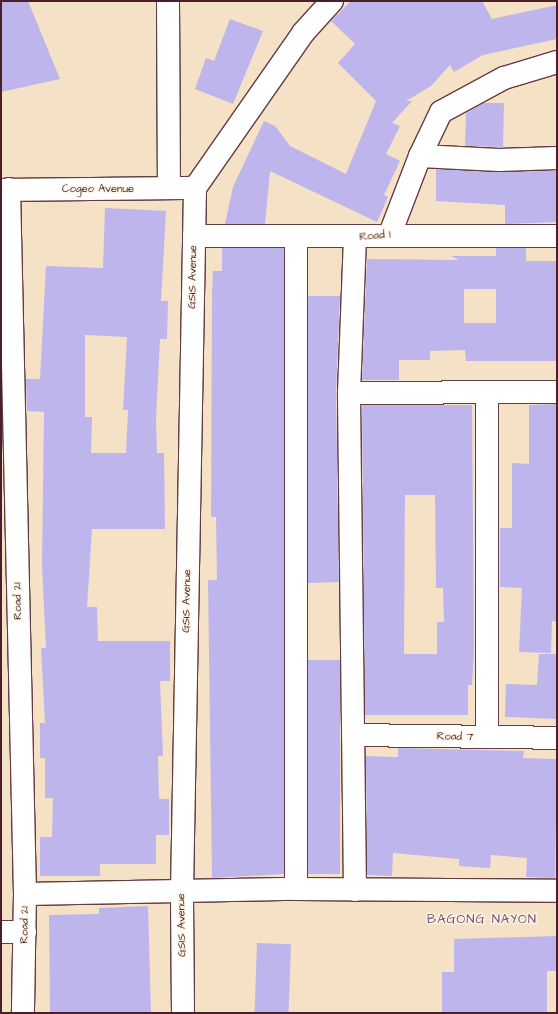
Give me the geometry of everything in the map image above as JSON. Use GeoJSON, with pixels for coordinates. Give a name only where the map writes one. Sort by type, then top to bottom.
{"type":"FeatureCollection","features":[{"type":"Feature","properties":{"kind":"street"},"geometry":{"type":"LineString","coordinates":[[168,1],[169,188]]}},
{"type":"Feature","properties":{"kind":"street"},"geometry":{"type":"LineString","coordinates":[[195,188],[303,33],[332,1]]}},
{"type":"Feature","properties":{"kind":"street"},"geometry":{"type":"LineString","coordinates":[[390,234],[420,156],[441,112],[504,78],[557,62]]}},
{"type":"Feature","properties":{"kind":"street"},"geometry":{"type":"LineString","coordinates":[[420,156],[499,160],[557,158]]}},
{"type":"Feature","properties":{"kind":"street","name":"Cogeo Avenue"},"geometry":{"type":"LineString","coordinates":[[5,190],[195,188]]}},
{"type":"Feature","properties":{"kind":"street","name":"GSIS Avenue"},"geometry":{"type":"LineString","coordinates":[[183,1013],[182,892],[195,188]]}},
{"type":"Feature","properties":{"kind":"street","name":"Road 21"},"geometry":{"type":"LineString","coordinates":[[5,190],[25,894],[23,1013]]}},
{"type":"Feature","properties":{"kind":"street","name":"Road 1"},"geometry":{"type":"LineString","coordinates":[[194,236],[356,238],[390,234],[557,236]]}},
{"type":"Feature","properties":{"kind":"street"},"geometry":{"type":"LineString","coordinates":[[296,237],[296,890]]}},
{"type":"Feature","properties":{"kind":"street"},"geometry":{"type":"LineString","coordinates":[[355,890],[349,393],[356,238]]}},
{"type":"Feature","properties":{"kind":"street"},"geometry":{"type":"LineString","coordinates":[[349,393],[557,392]]}},
{"type":"Feature","properties":{"kind":"street"},"geometry":{"type":"LineString","coordinates":[[487,393],[487,737]]}},
{"type":"Feature","properties":{"kind":"street","name":"Road 7"},"geometry":{"type":"LineString","coordinates":[[353,735],[557,738]]}},
{"type":"Feature","properties":{"kind":"street"},"geometry":{"type":"LineString","coordinates":[[25,894],[296,890],[557,891]]}},
{"type":"Feature","properties":{"kind":"street"},"geometry":{"type":"LineString","coordinates":[[1,932],[25,932]]}},
{"type":"Feature","properties":{"kind":"building"},"geometry":{"type":"Polygon","coordinates":[[[1,1],[28,1],[60,79],[1,92],[1,1]]]}},
{"type":"Feature","properties":{"kind":"building"},"geometry":{"type":"Polygon","coordinates":[[[351,1],[482,1],[492,19],[557,5],[557,39],[483,55],[454,72],[450,65],[431,86],[406,101],[412,101],[392,123],[400,126],[386,154],[400,161],[384,195],[388,197],[377,222],[270,171],[265,224],[225,224],[233,187],[264,121],[275,126],[290,146],[346,174],[376,101],[338,63],[355,44],[331,21],[351,1]]]}},
{"type":"Feature","properties":{"kind":"building"},"geometry":{"type":"Polygon","coordinates":[[[230,19],[263,31],[233,104],[195,89],[206,58],[214,61],[230,19]]]}},
{"type":"Feature","properties":{"kind":"building"},"geometry":{"type":"Polygon","coordinates":[[[484,103],[504,103],[503,147],[465,146],[466,113],[484,103]]]}},
{"type":"Feature","properties":{"kind":"building"},"geometry":{"type":"Polygon","coordinates":[[[436,169],[557,171],[557,222],[505,224],[505,205],[436,201],[436,169]]]}},
{"type":"Feature","properties":{"kind":"building"},"geometry":{"type":"Polygon","coordinates":[[[105,208],[166,211],[161,301],[168,301],[167,339],[160,339],[156,419],[157,453],[164,453],[165,529],[92,529],[87,607],[97,607],[98,641],[170,641],[170,681],[160,681],[163,756],[158,756],[159,799],[169,799],[169,835],[156,835],[156,864],[100,864],[100,876],[40,876],[40,837],[52,837],[53,798],[45,798],[45,758],[40,758],[40,723],[45,723],[41,648],[46,648],[42,566],[44,412],[27,411],[26,379],[40,379],[46,266],[103,268],[105,208]],[[85,335],[85,417],[92,417],[91,453],[126,453],[128,410],[123,410],[127,337],[85,335]]]}},
{"type":"Feature","properties":{"kind":"building"},"geometry":{"type":"Polygon","coordinates":[[[222,248],[284,248],[284,874],[212,878],[208,580],[217,580],[216,517],[211,517],[212,293],[213,271],[222,271],[222,248]]]}},
{"type":"Feature","properties":{"kind":"building"},"geometry":{"type":"Polygon","coordinates":[[[496,248],[526,248],[526,261],[557,261],[557,361],[466,361],[465,350],[430,351],[430,360],[399,360],[399,380],[362,380],[367,259],[459,260],[451,256],[496,256],[496,248]],[[464,289],[464,323],[496,323],[496,289],[464,289]]]}},
{"type":"Feature","properties":{"kind":"building"},"geometry":{"type":"Polygon","coordinates":[[[308,296],[340,296],[336,393],[339,582],[308,583],[308,296]]]}},
{"type":"Feature","properties":{"kind":"building"},"geometry":{"type":"Polygon","coordinates":[[[557,404],[557,622],[552,621],[551,653],[519,652],[522,588],[500,587],[500,528],[512,528],[512,463],[529,464],[529,405],[557,404]]]}},
{"type":"Feature","properties":{"kind":"building"},"geometry":{"type":"Polygon","coordinates":[[[362,405],[472,405],[474,650],[472,685],[468,685],[468,715],[365,715],[362,405]],[[405,495],[404,654],[437,654],[437,622],[444,622],[443,588],[436,588],[435,495],[405,495]]]}},
{"type":"Feature","properties":{"kind":"building"},"geometry":{"type":"Polygon","coordinates":[[[539,654],[557,654],[557,719],[505,717],[506,684],[537,685],[539,654]]]}},
{"type":"Feature","properties":{"kind":"building"},"geometry":{"type":"Polygon","coordinates":[[[308,660],[340,660],[340,874],[308,874],[308,660]]]}},
{"type":"Feature","properties":{"kind":"building"},"geometry":{"type":"Polygon","coordinates":[[[398,748],[524,751],[523,758],[557,759],[555,878],[526,877],[527,858],[491,855],[490,868],[459,866],[459,859],[393,853],[392,876],[367,875],[366,756],[398,757],[398,748]]]}},
{"type":"Feature","properties":{"kind":"building"},"geometry":{"type":"Polygon","coordinates":[[[148,906],[151,1013],[50,1013],[49,915],[99,914],[99,908],[148,906]]]}},
{"type":"Feature","properties":{"kind":"building"},"geometry":{"type":"Polygon","coordinates":[[[557,936],[557,971],[547,971],[547,1013],[442,1013],[442,972],[454,972],[454,939],[557,936]]]}},
{"type":"Feature","properties":{"kind":"building"},"geometry":{"type":"Polygon","coordinates":[[[257,943],[291,944],[289,1013],[255,1013],[257,943]]]}},
{"type":"Feature","properties":{"kind":"district","name":"BAGONG NAYON"},"geometry":{"type":"Point","coordinates":[482,919]}}]}
